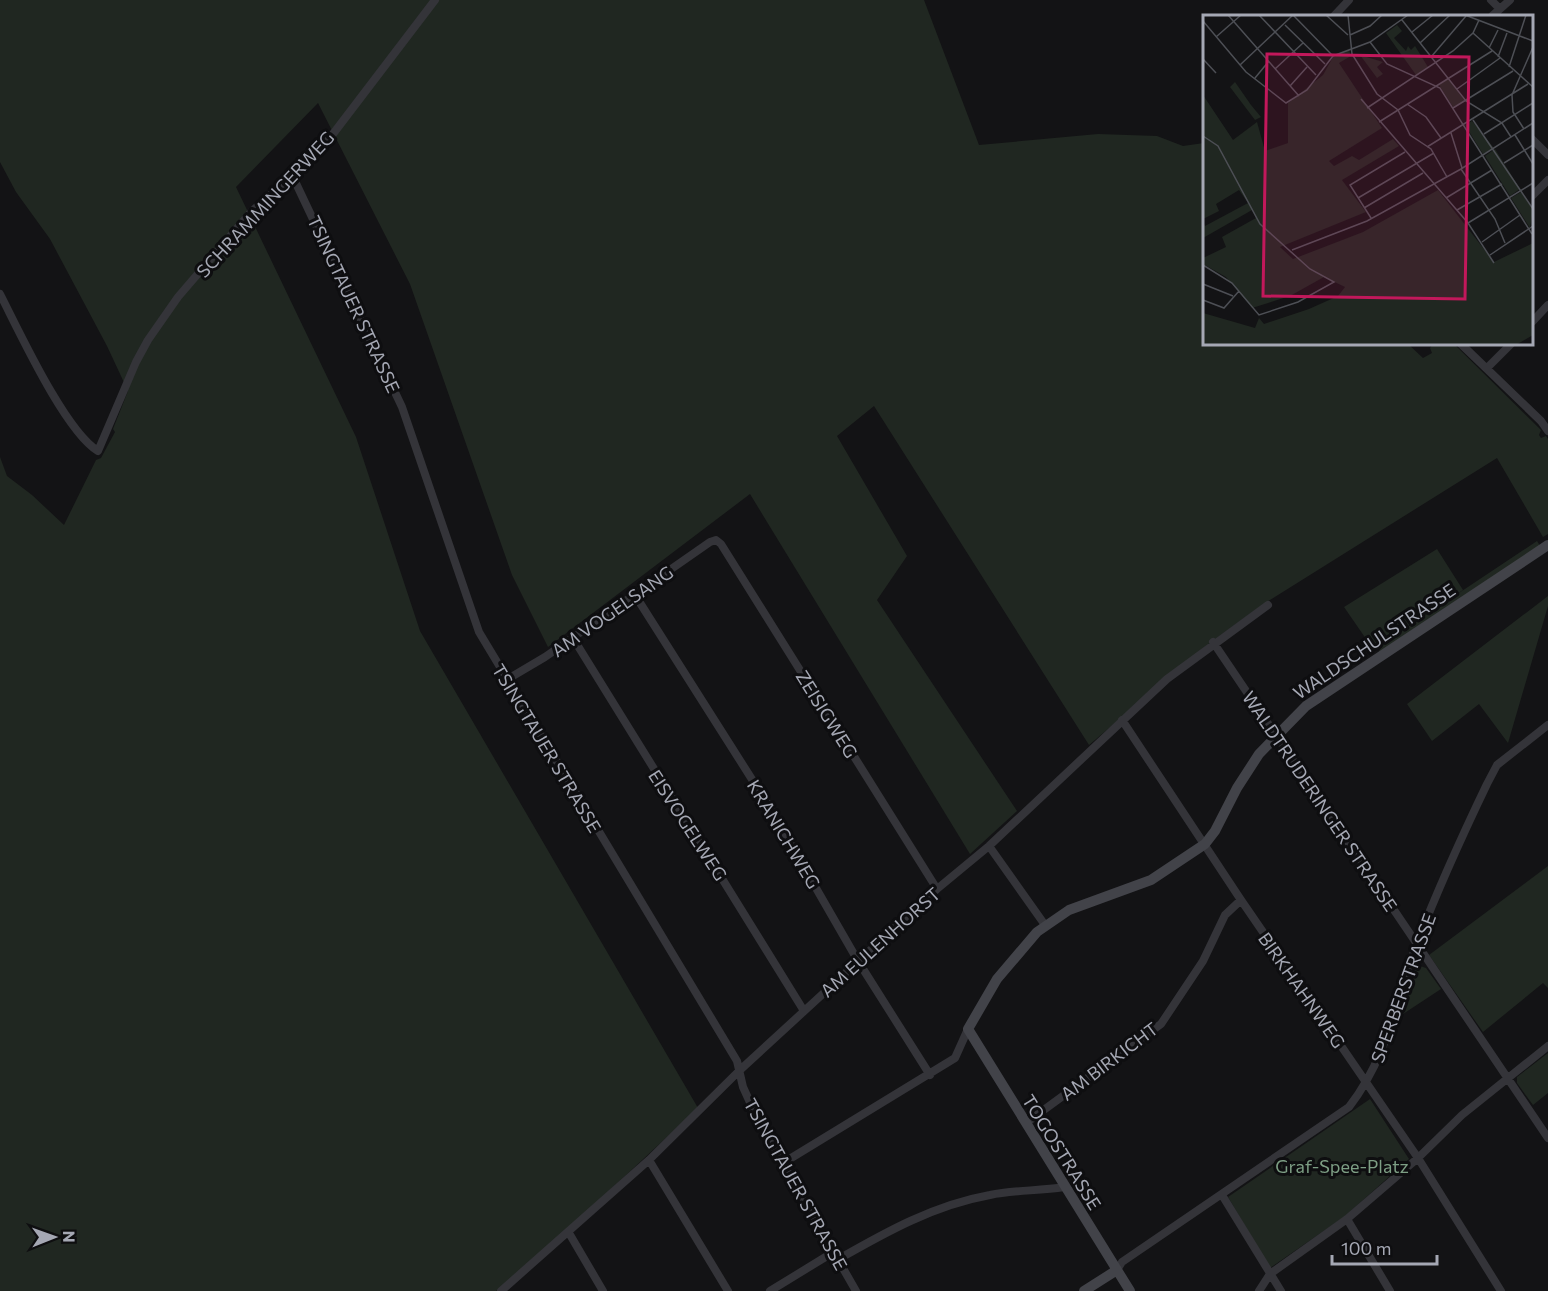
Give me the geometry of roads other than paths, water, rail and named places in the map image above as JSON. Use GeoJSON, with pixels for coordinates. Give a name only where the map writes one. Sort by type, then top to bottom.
{"type":"FeatureCollection","features":[{"type":"Feature","properties":{"kind":"street","name":"SCHRAMMINGERWEG"},"geometry":{"type":"LineString","coordinates":[[0,294],[56,399],[80,434],[98,451],[136,362],[158,324],[251,212],[320,151],[435,0]]}},
{"type":"Feature","properties":{"kind":"street"},"geometry":{"type":"LineString","coordinates":[[1335,15],[1349,0]]}},
{"type":"Feature","properties":{"kind":"street"},"geometry":{"type":"LineString","coordinates":[[1491,0],[1500,9]]}},
{"type":"Feature","properties":{"kind":"street"},"geometry":{"type":"LineString","coordinates":[[1493,15],[1510,0]]}},
{"type":"Feature","properties":{"kind":"street"},"geometry":{"type":"LineString","coordinates":[[1533,139],[1548,155]]}},
{"type":"Feature","properties":{"kind":"street","name":"TSINGTAUER STRASSE"},"geometry":{"type":"LineString","coordinates":[[293,177],[402,407],[479,632],[740,1070],[743,1087],[751,1104],[856,1291]]}},
{"type":"Feature","properties":{"kind":"street"},"geometry":{"type":"LineString","coordinates":[[1533,195],[1548,180]]}},
{"type":"Feature","properties":{"kind":"street"},"geometry":{"type":"LineString","coordinates":[[1533,321],[1548,304]]}},
{"type":"Feature","properties":{"kind":"street"},"geometry":{"type":"LineString","coordinates":[[1462,345],[1541,421],[1548,431]]}},
{"type":"Feature","properties":{"kind":"street"},"geometry":{"type":"LineString","coordinates":[[1487,368],[1510,345]]}},
{"type":"Feature","properties":{"kind":"street"},"geometry":{"type":"LineString","coordinates":[[1541,421],[1548,413]]}},
{"type":"Feature","properties":{"kind":"street","name":"AM VOGELSANG"},"geometry":{"type":"LineString","coordinates":[[507,680],[573,638],[716,540]]}},
{"type":"Feature","properties":{"kind":"street","name":"ZEISIGWEG"},"geometry":{"type":"LineString","coordinates":[[716,540],[721,544],[937,889]]}},
{"type":"Feature","properties":{"kind":"street","name":"WALDSCHULSTRASSE"},"geometry":{"type":"LineString","coordinates":[[783,1164],[955,1058],[968,1029],[1003,971],[1031,937],[1046,925],[1080,906],[1150,880],[1205,844],[1215,831],[1247,772],[1276,733],[1326,691],[1548,545]]}},
{"type":"Feature","properties":{"kind":"street","name":"KRANICHWEG"},"geometry":{"type":"LineString","coordinates":[[635,595],[767,803],[858,961],[930,1075]]}},
{"type":"Feature","properties":{"kind":"street","name":"AM EULENHORST"},"geometry":{"type":"LineString","coordinates":[[501,1291],[649,1160],[740,1070],[937,889],[989,846],[1122,720],[1213,642],[1268,605]]}},
{"type":"Feature","properties":{"kind":"street","name":"EISVOGELWEG"},"geometry":{"type":"LineString","coordinates":[[573,638],[804,1011]]}},
{"type":"Feature","properties":{"kind":"street","name":"WALDTRUDERINGER STRASSE"},"geometry":{"type":"LineString","coordinates":[[1213,642],[1548,1138]]}},
{"type":"Feature","properties":{"kind":"street","name":"BIRKHAHNWEG"},"geometry":{"type":"LineString","coordinates":[[1122,720],[1240,900],[1418,1158],[1501,1291]]}},
{"type":"Feature","properties":{"kind":"street","name":"SPERBERSTRASSE"},"geometry":{"type":"LineString","coordinates":[[1117,1270],[1122,1262],[1350,1107],[1367,1084],[1394,1022],[1416,945],[1452,859],[1497,765],[1548,725]]}},
{"type":"Feature","properties":{"kind":"street"},"geometry":{"type":"LineString","coordinates":[[989,846],[1046,925]]}},
{"type":"Feature","properties":{"kind":"street","name":"AM BIRKICHT"},"geometry":{"type":"LineString","coordinates":[[1026,1123],[1161,1024],[1211,948],[1225,915],[1240,900]]}},
{"type":"Feature","properties":{"kind":"street","name":"TOGOSTRASSE"},"geometry":{"type":"LineString","coordinates":[[968,1029],[1130,1291]]}},
{"type":"Feature","properties":{"kind":"street"},"geometry":{"type":"LineString","coordinates":[[1259,1291],[1270,1274],[1347,1220],[1418,1158],[1462,1115],[1548,1046]]}},
{"type":"Feature","properties":{"kind":"street"},"geometry":{"type":"LineString","coordinates":[[649,1160],[728,1291]]}},
{"type":"Feature","properties":{"kind":"street"},"geometry":{"type":"LineString","coordinates":[[770,1291],[900,1225],[950,1204],[992,1194],[1064,1187]]}},
{"type":"Feature","properties":{"kind":"street"},"geometry":{"type":"LineString","coordinates":[[1222,1195],[1281,1291]]}},
{"type":"Feature","properties":{"kind":"street"},"geometry":{"type":"LineString","coordinates":[[1347,1220],[1390,1291]]}},
{"type":"Feature","properties":{"kind":"street"},"geometry":{"type":"LineString","coordinates":[[569,1233],[603,1291]]}},
{"type":"Feature","properties":{"kind":"street"},"geometry":{"type":"LineString","coordinates":[[1084,1291],[1117,1270]]}},
{"type":"Feature","properties":{"kind":"park label","name":"Graf-Spee-Platz"},"geometry":{"type":"Point","coordinates":[1342,1166]}}]}
